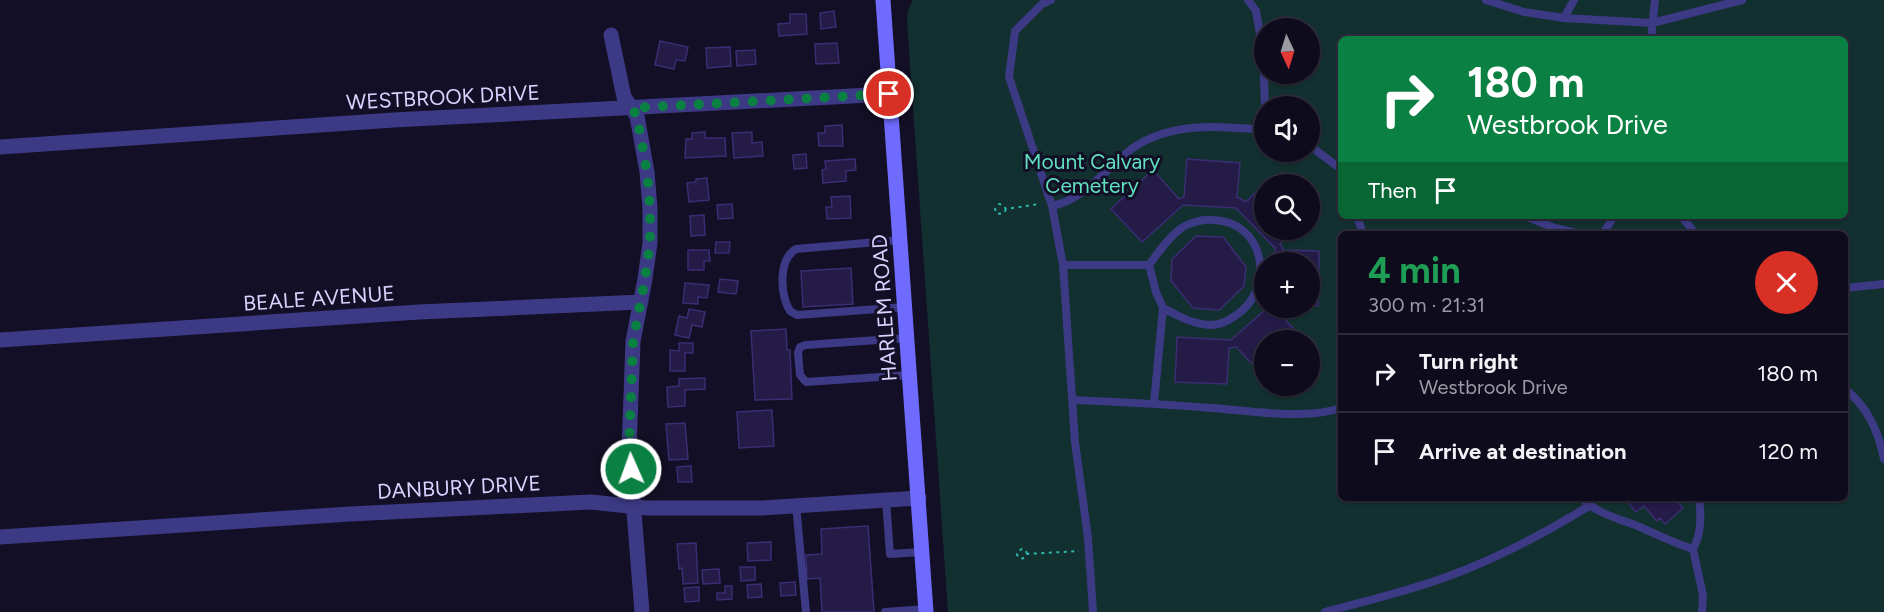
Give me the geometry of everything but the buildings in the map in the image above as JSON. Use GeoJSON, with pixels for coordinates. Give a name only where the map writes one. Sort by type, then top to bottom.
{"type":"FeatureCollection","features":[{"type":"Feature","properties":{"kind":"main road","name":"HARLEM ROAD"},"geometry":{"type":"LineString","coordinates":[[883,0],[926,610]]}},
{"type":"Feature","properties":{"kind":"street"},"geometry":{"type":"LineString","coordinates":[[611,35],[624,97],[637,116],[647,172],[650,208],[650,243],[633,341],[629,450],[642,612]]}},
{"type":"Feature","properties":{"kind":"street","name":"WESTBROOK DRIVE"},"geometry":{"type":"LineString","coordinates":[[0,147],[394,120],[889,94]]}},
{"type":"Feature","properties":{"kind":"street","name":"BEALE AVENUE"},"geometry":{"type":"LineString","coordinates":[[0,340],[419,312],[641,302]]}},
{"type":"Feature","properties":{"kind":"street","name":"DANBURY DRIVE"},"geometry":{"type":"LineString","coordinates":[[0,537],[350,514],[591,502],[634,507],[761,508],[919,498]]}},
{"type":"Feature","properties":{"kind":"lane"},"geometry":{"type":"LineString","coordinates":[[1051,0],[1042,3],[1015,31],[1009,77],[1052,204],[1063,264],[1075,442],[1089,550],[1092,612]]}},
{"type":"Feature","properties":{"kind":"lane"},"geometry":{"type":"LineString","coordinates":[[1248,0],[1256,11],[1263,51],[1265,96]]}},
{"type":"Feature","properties":{"kind":"lane"},"geometry":{"type":"LineString","coordinates":[[1486,0],[1524,12],[1564,18],[1652,23],[1742,0]]}},
{"type":"Feature","properties":{"kind":"lane"},"geometry":{"type":"LineString","coordinates":[[1564,18],[1574,0]]}},
{"type":"Feature","properties":{"kind":"lane"},"geometry":{"type":"LineString","coordinates":[[1651,36],[1654,0]]}},
{"type":"Feature","properties":{"kind":"lane"},"geometry":{"type":"LineString","coordinates":[[1052,204],[1065,203],[1077,197],[1131,149],[1152,138],[1175,131],[1217,126],[1254,129]]}},
{"type":"Feature","properties":{"kind":"lane"},"geometry":{"type":"LineString","coordinates":[[1320,153],[1338,167]]}},
{"type":"Feature","properties":{"kind":"lane"},"geometry":{"type":"LineString","coordinates":[[1063,264],[1149,265],[1180,229],[1205,219],[1232,223],[1251,239],[1258,251],[1261,266],[1255,297],[1247,307],[1224,322],[1210,325],[1185,320],[1163,308]]}},
{"type":"Feature","properties":{"kind":"lane"},"geometry":{"type":"LineString","coordinates":[[1532,219],[1568,231]]}},
{"type":"Feature","properties":{"kind":"lane"},"geometry":{"type":"LineString","coordinates":[[1684,219],[1694,231]]}},
{"type":"Feature","properties":{"kind":"lane"},"geometry":{"type":"LineString","coordinates":[[900,240],[796,249],[790,252],[785,261],[783,294],[790,311],[797,315],[905,307]]}},
{"type":"Feature","properties":{"kind":"lane"},"geometry":{"type":"LineString","coordinates":[[1149,265],[1163,308],[1154,404]]}},
{"type":"Feature","properties":{"kind":"lane"},"geometry":{"type":"LineString","coordinates":[[1848,288],[1884,284]]}},
{"type":"Feature","properties":{"kind":"lane"},"geometry":{"type":"LineString","coordinates":[[907,338],[806,345],[800,347],[798,353],[800,375],[806,382],[910,375]]}},
{"type":"Feature","properties":{"kind":"lane"},"geometry":{"type":"LineString","coordinates":[[1848,392],[1865,410],[1878,432],[1884,459]]}},
{"type":"Feature","properties":{"kind":"lane"},"geometry":{"type":"LineString","coordinates":[[1073,400],[1278,413],[1329,412],[1338,409]]}},
{"type":"Feature","properties":{"kind":"lane"},"geometry":{"type":"LineString","coordinates":[[886,500],[890,554],[923,552]]}},
{"type":"Feature","properties":{"kind":"lane"},"geometry":{"type":"LineString","coordinates":[[1585,501],[1589,506],[1643,528],[1669,542],[1693,549]]}},
{"type":"Feature","properties":{"kind":"lane"},"geometry":{"type":"LineString","coordinates":[[1699,501],[1701,530],[1693,549],[1703,596],[1702,612]]}},
{"type":"Feature","properties":{"kind":"lane"},"geometry":{"type":"LineString","coordinates":[[796,506],[806,612]]}},
{"type":"Feature","properties":{"kind":"lane"},"geometry":{"type":"LineString","coordinates":[[1325,612],[1384,597],[1449,576],[1551,530],[1589,506]]}},
{"type":"Feature","properties":{"kind":"lane"},"geometry":{"type":"LineString","coordinates":[[885,612],[926,610]]}},
{"type":"Feature","properties":{"kind":"path"},"geometry":{"type":"LineString","coordinates":[[1006,208],[1052,204]]}},
{"type":"Feature","properties":{"kind":"path"},"geometry":{"type":"LineString","coordinates":[[1027,554],[1089,550]]}},
{"type":"Feature","properties":{"kind":"green space","name":"Mount Calvary Cemetery"},"geometry":{"type":"Polygon","coordinates":[[[913,0],[1884,0],[1884,612],[948,612],[907,21],[908,10],[913,0]]]}},
{"type":"Feature","properties":{"kind":"route"},"geometry":{"type":"LineString","coordinates":[[631,469],[629,450],[633,341],[650,243],[647,172],[637,116],[632,108],[889,94]]}}]}
